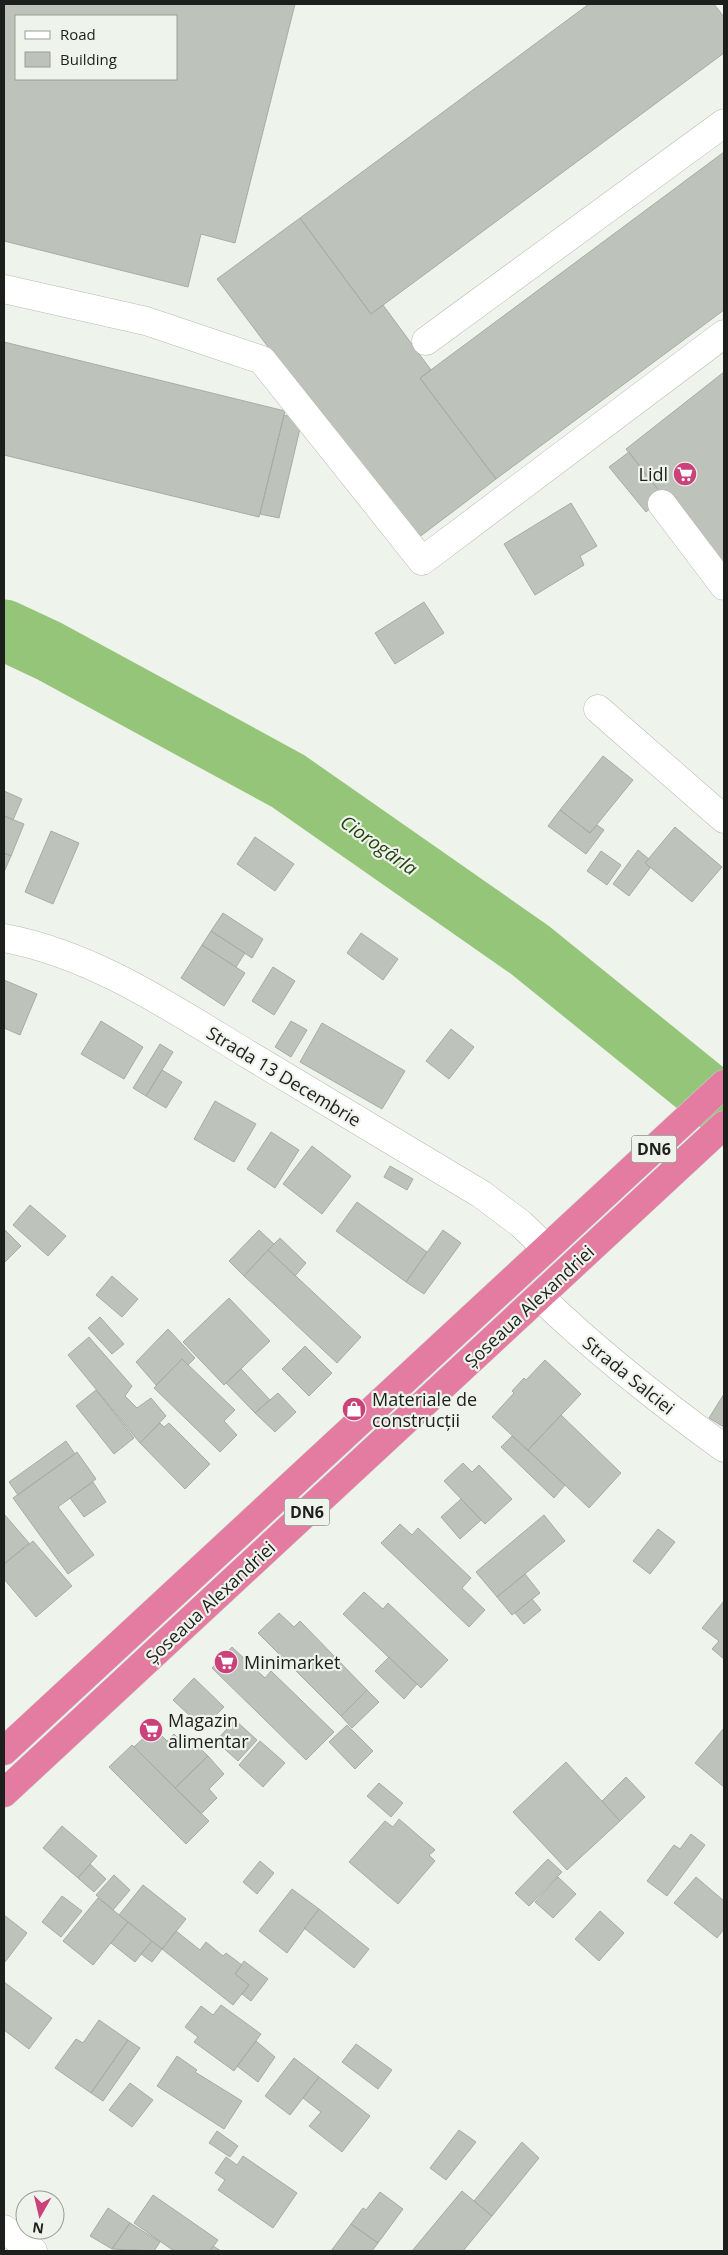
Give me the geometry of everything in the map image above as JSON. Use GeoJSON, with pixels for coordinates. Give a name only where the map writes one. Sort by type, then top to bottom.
{"type":"FeatureCollection","features":[{"type":"Feature","properties":{"kind":"highway","name":"Șoseaua Alexandriei"},"geometry":{"type":"LineString","coordinates":[[4,1751],[724,1084]]}},
{"type":"Feature","properties":{"kind":"highway","name":"Șoseaua Alexandriei"},"geometry":{"type":"LineString","coordinates":[[4,1794],[724,1125]]}},
{"type":"Feature","properties":{"kind":"street"},"geometry":{"type":"LineString","coordinates":[[426,341],[724,123]]}},
{"type":"Feature","properties":{"kind":"street"},"geometry":{"type":"LineString","coordinates":[[4,289],[146,321],[262,360],[422,561],[724,334]]}},
{"type":"Feature","properties":{"kind":"street"},"geometry":{"type":"LineString","coordinates":[[662,504],[724,586]]}},
{"type":"Feature","properties":{"kind":"street"},"geometry":{"type":"LineString","coordinates":[[598,709],[724,819]]}},
{"type":"Feature","properties":{"kind":"street","name":"Strada 13 Decembrie"},"geometry":{"type":"LineString","coordinates":[[4,938],[60,953],[111,975],[168,1006],[481,1194],[521,1224],[546,1248]]}},
{"type":"Feature","properties":{"kind":"street","name":"Strada Salciei"},"geometry":{"type":"LineString","coordinates":[[539,1296],[626,1374],[724,1448]]}},
{"type":"Feature","properties":{"kind":"street"},"geometry":{"type":"LineString","coordinates":[[4,2229],[33,2251]]}},
{"type":"Feature","properties":{"kind":"building"},"geometry":{"type":"Polygon","coordinates":[[[4,4],[295,4],[235,243],[201,234],[188,287],[4,241],[4,4]]]}},
{"type":"Feature","properties":{"kind":"building"},"geometry":{"type":"Polygon","coordinates":[[[589,4],[714,4],[724,17],[724,53],[371,314],[300,218],[589,4]]]}},
{"type":"Feature","properties":{"kind":"building"},"geometry":{"type":"Polygon","coordinates":[[[724,152],[724,310],[496,479],[420,378],[724,152]]]}},
{"type":"Feature","properties":{"kind":"building"},"geometry":{"type":"Polygon","coordinates":[[[300,218],[371,314],[383,305],[431,370],[420,378],[496,479],[414,541],[217,279],[300,218]]]}},
{"type":"Feature","properties":{"kind":"building"},"geometry":{"type":"Polygon","coordinates":[[[4,342],[285,411],[259,517],[4,455],[4,342]]]}},
{"type":"Feature","properties":{"kind":"building","name":"Lidl"},"geometry":{"type":"Polygon","coordinates":[[[724,372],[724,561],[718,566],[626,449],[724,372]]]}},
{"type":"Feature","properties":{"kind":"building"},"geometry":{"type":"Polygon","coordinates":[[[284,415],[302,420],[279,518],[260,514],[284,415]]]}},
{"type":"Feature","properties":{"kind":"building"},"geometry":{"type":"Polygon","coordinates":[[[629,452],[664,497],[646,512],[609,467],[629,452]]]}},
{"type":"Feature","properties":{"kind":"building"},"geometry":{"type":"Polygon","coordinates":[[[571,503],[597,546],[580,556],[584,565],[535,595],[504,544],[571,503]]]}},
{"type":"Feature","properties":{"kind":"building"},"geometry":{"type":"Polygon","coordinates":[[[424,602],[444,633],[395,664],[375,633],[424,602]]]}},
{"type":"Feature","properties":{"kind":"building"},"geometry":{"type":"Polygon","coordinates":[[[603,756],[633,780],[590,833],[560,810],[603,756]]]}},
{"type":"Feature","properties":{"kind":"building"},"geometry":{"type":"Polygon","coordinates":[[[4,791],[22,799],[13,820],[4,816],[4,791]]]}},
{"type":"Feature","properties":{"kind":"building"},"geometry":{"type":"Polygon","coordinates":[[[560,810],[590,833],[597,825],[604,830],[586,854],[548,826],[560,810]]]}},
{"type":"Feature","properties":{"kind":"building"},"geometry":{"type":"Polygon","coordinates":[[[4,816],[24,824],[11,856],[4,853],[4,816]]]}},
{"type":"Feature","properties":{"kind":"building"},"geometry":{"type":"Polygon","coordinates":[[[675,827],[722,867],[692,902],[645,863],[675,827]]]}},
{"type":"Feature","properties":{"kind":"building"},"geometry":{"type":"Polygon","coordinates":[[[51,831],[79,843],[53,904],[25,892],[51,831]]]}},
{"type":"Feature","properties":{"kind":"building"},"geometry":{"type":"Polygon","coordinates":[[[255,837],[294,864],[275,891],[237,864],[255,837]]]}},
{"type":"Feature","properties":{"kind":"building"},"geometry":{"type":"Polygon","coordinates":[[[638,850],[649,859],[645,863],[650,868],[629,896],[613,884],[638,850]]]}},
{"type":"Feature","properties":{"kind":"building"},"geometry":{"type":"Polygon","coordinates":[[[601,851],[621,865],[607,885],[587,871],[601,851]]]}},
{"type":"Feature","properties":{"kind":"building"},"geometry":{"type":"Polygon","coordinates":[[[4,853],[11,856],[4,872],[4,853]]]}},
{"type":"Feature","properties":{"kind":"building"},"geometry":{"type":"Polygon","coordinates":[[[223,913],[263,939],[252,958],[211,931],[223,913]]]}},
{"type":"Feature","properties":{"kind":"building"},"geometry":{"type":"Polygon","coordinates":[[[211,931],[245,953],[236,967],[202,945],[211,931]]]}},
{"type":"Feature","properties":{"kind":"building"},"geometry":{"type":"Polygon","coordinates":[[[361,933],[398,959],[383,980],[347,953],[361,933]]]}},
{"type":"Feature","properties":{"kind":"building"},"geometry":{"type":"Polygon","coordinates":[[[202,945],[245,973],[224,1006],[181,978],[202,945]]]}},
{"type":"Feature","properties":{"kind":"building"},"geometry":{"type":"Polygon","coordinates":[[[273,967],[295,981],[274,1015],[252,1001],[273,967]]]}},
{"type":"Feature","properties":{"kind":"building"},"geometry":{"type":"Polygon","coordinates":[[[4,980],[37,994],[20,1035],[4,1028],[4,980]]]}},
{"type":"Feature","properties":{"kind":"building"},"geometry":{"type":"Polygon","coordinates":[[[101,1021],[143,1047],[124,1079],[81,1054],[101,1021]]]}},
{"type":"Feature","properties":{"kind":"building"},"geometry":{"type":"Polygon","coordinates":[[[291,1021],[307,1030],[291,1057],[275,1047],[291,1021]]]}},
{"type":"Feature","properties":{"kind":"building"},"geometry":{"type":"Polygon","coordinates":[[[322,1023],[405,1071],[382,1109],[300,1062],[322,1023]]]}},
{"type":"Feature","properties":{"kind":"building"},"geometry":{"type":"Polygon","coordinates":[[[451,1029],[474,1047],[449,1079],[426,1061],[451,1029]]]}},
{"type":"Feature","properties":{"kind":"building"},"geometry":{"type":"Polygon","coordinates":[[[160,1044],[173,1052],[146,1096],[133,1088],[160,1044]]]}},
{"type":"Feature","properties":{"kind":"building"},"geometry":{"type":"Polygon","coordinates":[[[162,1070],[182,1082],[166,1108],[146,1096],[162,1070]]]}},
{"type":"Feature","properties":{"kind":"building"},"geometry":{"type":"Polygon","coordinates":[[[215,1101],[256,1124],[234,1162],[194,1139],[215,1101]]]}},
{"type":"Feature","properties":{"kind":"building"},"geometry":{"type":"Polygon","coordinates":[[[271,1132],[299,1150],[275,1188],[247,1169],[271,1132]]]}},
{"type":"Feature","properties":{"kind":"building"},"geometry":{"type":"Polygon","coordinates":[[[312,1146],[351,1176],[322,1214],[283,1184],[312,1146]]]}},
{"type":"Feature","properties":{"kind":"building"},"geometry":{"type":"Polygon","coordinates":[[[390,1166],[413,1179],[407,1190],[384,1177],[390,1166]]]}},
{"type":"Feature","properties":{"kind":"building"},"geometry":{"type":"Polygon","coordinates":[[[357,1202],[427,1252],[406,1282],[336,1231],[357,1202]]]}},
{"type":"Feature","properties":{"kind":"building"},"geometry":{"type":"Polygon","coordinates":[[[30,1205],[66,1236],[48,1256],[13,1225],[30,1205]]]}},
{"type":"Feature","properties":{"kind":"building"},"geometry":{"type":"Polygon","coordinates":[[[4,1229],[21,1246],[4,1263],[4,1229]]]}},
{"type":"Feature","properties":{"kind":"building"},"geometry":{"type":"Polygon","coordinates":[[[259,1230],[274,1244],[244,1276],[229,1261],[259,1230]]]}},
{"type":"Feature","properties":{"kind":"building"},"geometry":{"type":"Polygon","coordinates":[[[443,1230],[461,1243],[424,1294],[406,1282],[443,1230]]]}},
{"type":"Feature","properties":{"kind":"building"},"geometry":{"type":"Polygon","coordinates":[[[280,1238],[306,1263],[295,1276],[268,1250],[280,1238]]]}},
{"type":"Feature","properties":{"kind":"building"},"geometry":{"type":"Polygon","coordinates":[[[268,1250],[361,1337],[337,1363],[244,1276],[268,1250]]]}},
{"type":"Feature","properties":{"kind":"building"},"geometry":{"type":"Polygon","coordinates":[[[112,1276],[138,1299],[122,1317],[96,1295],[112,1276]]]}},
{"type":"Feature","properties":{"kind":"building"},"geometry":{"type":"Polygon","coordinates":[[[229,1298],[270,1341],[224,1385],[183,1342],[229,1298]]]}},
{"type":"Feature","properties":{"kind":"building"},"geometry":{"type":"Polygon","coordinates":[[[100,1317],[124,1344],[112,1354],[88,1328],[100,1317]]]}},
{"type":"Feature","properties":{"kind":"building"},"geometry":{"type":"Polygon","coordinates":[[[168,1329],[195,1358],[188,1365],[182,1359],[156,1385],[136,1362],[168,1329]]]}},
{"type":"Feature","properties":{"kind":"building"},"geometry":{"type":"Polygon","coordinates":[[[89,1337],[132,1386],[125,1396],[137,1408],[151,1398],[166,1416],[140,1443],[68,1355],[89,1337]]]}},
{"type":"Feature","properties":{"kind":"building"},"geometry":{"type":"Polygon","coordinates":[[[305,1346],[332,1373],[309,1396],[282,1369],[305,1346]]]}},
{"type":"Feature","properties":{"kind":"building"},"geometry":{"type":"Polygon","coordinates":[[[182,1359],[235,1410],[224,1421],[237,1435],[220,1452],[154,1388],[182,1359]]]}},
{"type":"Feature","properties":{"kind":"building"},"geometry":{"type":"Polygon","coordinates":[[[545,1360],[581,1394],[528,1450],[492,1417],[514,1393],[512,1391],[524,1378],[526,1380],[545,1360]]]}},
{"type":"Feature","properties":{"kind":"building"},"geometry":{"type":"Polygon","coordinates":[[[241,1369],[270,1400],[255,1413],[226,1383],[241,1369]]]}},
{"type":"Feature","properties":{"kind":"building"},"geometry":{"type":"Polygon","coordinates":[[[96,1390],[134,1438],[114,1454],[76,1406],[96,1390]]]}},
{"type":"Feature","properties":{"kind":"building"},"geometry":{"type":"Polygon","coordinates":[[[278,1393],[296,1412],[275,1432],[255,1413],[278,1393]]]}},
{"type":"Feature","properties":{"kind":"building"},"geometry":{"type":"Polygon","coordinates":[[[724,1394],[724,1427],[709,1418],[724,1394]]]}},
{"type":"Feature","properties":{"kind":"building"},"geometry":{"type":"Polygon","coordinates":[[[561,1415],[621,1473],[589,1508],[528,1450],[561,1415]]]}},
{"type":"Feature","properties":{"kind":"building"},"geometry":{"type":"Polygon","coordinates":[[[160,1423],[164,1427],[169,1423],[210,1464],[185,1489],[140,1443],[160,1423]]]}},
{"type":"Feature","properties":{"kind":"building"},"geometry":{"type":"Polygon","coordinates":[[[512,1436],[565,1485],[554,1498],[501,1447],[512,1436]]]}},
{"type":"Feature","properties":{"kind":"building"},"geometry":{"type":"Polygon","coordinates":[[[66,1441],[75,1454],[18,1495],[9,1482],[66,1441]]]}},
{"type":"Feature","properties":{"kind":"building"},"geometry":{"type":"Polygon","coordinates":[[[77,1452],[96,1479],[58,1507],[94,1555],[68,1574],[13,1498],[77,1452]]]}},
{"type":"Feature","properties":{"kind":"building"},"geometry":{"type":"Polygon","coordinates":[[[463,1463],[472,1472],[479,1465],[512,1499],[485,1524],[444,1481],[463,1463]]]}},
{"type":"Feature","properties":{"kind":"building"},"geometry":{"type":"Polygon","coordinates":[[[93,1482],[106,1502],[84,1517],[70,1498],[93,1482]]]}},
{"type":"Feature","properties":{"kind":"building"},"geometry":{"type":"Polygon","coordinates":[[[461,1499],[481,1520],[460,1539],[441,1517],[461,1499]]]}},
{"type":"Feature","properties":{"kind":"building"},"geometry":{"type":"Polygon","coordinates":[[[4,1514],[29,1543],[4,1564],[4,1514]]]}},
{"type":"Feature","properties":{"kind":"building"},"geometry":{"type":"Polygon","coordinates":[[[544,1515],[565,1541],[497,1597],[476,1572],[544,1515]]]}},
{"type":"Feature","properties":{"kind":"building"},"geometry":{"type":"Polygon","coordinates":[[[400,1524],[412,1535],[418,1528],[471,1578],[462,1588],[485,1610],[469,1627],[381,1543],[400,1524]]]}},
{"type":"Feature","properties":{"kind":"building"},"geometry":{"type":"Polygon","coordinates":[[[658,1529],[675,1542],[650,1574],[633,1561],[658,1529]]]}},
{"type":"Feature","properties":{"kind":"building"},"geometry":{"type":"Polygon","coordinates":[[[33,1541],[72,1586],[36,1617],[4,1579],[4,1564],[33,1541]]]}},
{"type":"Feature","properties":{"kind":"building"},"geometry":{"type":"Polygon","coordinates":[[[525,1574],[540,1593],[512,1615],[497,1597],[525,1574]]]}},
{"type":"Feature","properties":{"kind":"building"},"geometry":{"type":"Polygon","coordinates":[[[364,1592],[383,1609],[388,1603],[448,1660],[421,1688],[343,1614],[364,1592]]]}},
{"type":"Feature","properties":{"kind":"building"},"geometry":{"type":"Polygon","coordinates":[[[532,1599],[541,1610],[524,1624],[515,1613],[532,1599]]]}},
{"type":"Feature","properties":{"kind":"building"},"geometry":{"type":"Polygon","coordinates":[[[724,1601],[724,1659],[712,1649],[719,1641],[702,1628],[724,1601]]]}},
{"type":"Feature","properties":{"kind":"building"},"geometry":{"type":"Polygon","coordinates":[[[279,1613],[294,1627],[300,1621],[367,1690],[341,1716],[258,1633],[279,1613]]]}},
{"type":"Feature","properties":{"kind":"building"},"geometry":{"type":"Polygon","coordinates":[[[232,1647],[265,1678],[271,1671],[334,1732],[306,1760],[212,1668],[232,1647]]]}},
{"type":"Feature","properties":{"kind":"building"},"geometry":{"type":"Polygon","coordinates":[[[389,1657],[417,1684],[404,1699],[375,1671],[389,1657]]]}},
{"type":"Feature","properties":{"kind":"building"},"geometry":{"type":"Polygon","coordinates":[[[194,1678],[224,1707],[203,1728],[173,1700],[194,1678]]]}},
{"type":"Feature","properties":{"kind":"building"},"geometry":{"type":"Polygon","coordinates":[[[367,1690],[379,1702],[352,1728],[341,1716],[367,1690]]]}},
{"type":"Feature","properties":{"kind":"building"},"geometry":{"type":"Polygon","coordinates":[[[235,1720],[257,1740],[238,1761],[216,1741],[235,1720]]]}},
{"type":"Feature","properties":{"kind":"building"},"geometry":{"type":"Polygon","coordinates":[[[347,1725],[373,1751],[355,1769],[329,1742],[347,1725]]]}},
{"type":"Feature","properties":{"kind":"building"},"geometry":{"type":"Polygon","coordinates":[[[154,1728],[167,1741],[174,1734],[187,1747],[193,1742],[208,1756],[175,1788],[134,1747],[154,1728]]]}},
{"type":"Feature","properties":{"kind":"building"},"geometry":{"type":"Polygon","coordinates":[[[724,1728],[724,1787],[695,1763],[724,1728]]]}},
{"type":"Feature","properties":{"kind":"building"},"geometry":{"type":"Polygon","coordinates":[[[260,1741],[285,1763],[263,1787],[239,1765],[260,1741]]]}},
{"type":"Feature","properties":{"kind":"building"},"geometry":{"type":"Polygon","coordinates":[[[132,1745],[209,1821],[186,1844],[109,1767],[132,1745]]]}},
{"type":"Feature","properties":{"kind":"building"},"geometry":{"type":"Polygon","coordinates":[[[208,1756],[224,1774],[209,1789],[217,1798],[201,1814],[175,1788],[208,1756]]]}},
{"type":"Feature","properties":{"kind":"building"},"geometry":{"type":"Polygon","coordinates":[[[566,1762],[620,1821],[567,1870],[513,1812],[566,1762]]]}},
{"type":"Feature","properties":{"kind":"building"},"geometry":{"type":"Polygon","coordinates":[[[626,1777],[645,1797],[620,1821],[602,1801],[626,1777]]]}},
{"type":"Feature","properties":{"kind":"building"},"geometry":{"type":"Polygon","coordinates":[[[379,1783],[403,1803],[391,1817],[367,1796],[379,1783]]]}},
{"type":"Feature","properties":{"kind":"building"},"geometry":{"type":"Polygon","coordinates":[[[399,1819],[435,1850],[429,1855],[435,1861],[398,1904],[349,1862],[385,1821],[393,1827],[399,1819]]]}},
{"type":"Feature","properties":{"kind":"building"},"geometry":{"type":"Polygon","coordinates":[[[62,1826],[97,1856],[78,1878],[43,1848],[62,1826]]]}},
{"type":"Feature","properties":{"kind":"building"},"geometry":{"type":"Polygon","coordinates":[[[691,1834],[705,1845],[667,1896],[647,1881],[674,1845],[680,1849],[691,1834]]]}},
{"type":"Feature","properties":{"kind":"building"},"geometry":{"type":"Polygon","coordinates":[[[548,1859],[562,1872],[529,1906],[515,1893],[548,1859]]]}},
{"type":"Feature","properties":{"kind":"building"},"geometry":{"type":"Polygon","coordinates":[[[260,1861],[274,1873],[257,1894],[243,1882],[260,1861]]]}},
{"type":"Feature","properties":{"kind":"building"},"geometry":{"type":"Polygon","coordinates":[[[90,1864],[106,1879],[94,1892],[78,1878],[90,1864]]]}},
{"type":"Feature","properties":{"kind":"building"},"geometry":{"type":"Polygon","coordinates":[[[114,1875],[130,1890],[113,1910],[96,1895],[114,1875]]]}},
{"type":"Feature","properties":{"kind":"building"},"geometry":{"type":"Polygon","coordinates":[[[558,1877],[576,1894],[553,1918],[535,1902],[558,1877]]]}},
{"type":"Feature","properties":{"kind":"building"},"geometry":{"type":"Polygon","coordinates":[[[696,1877],[724,1901],[724,1929],[717,1938],[674,1903],[696,1877]]]}},
{"type":"Feature","properties":{"kind":"building"},"geometry":{"type":"Polygon","coordinates":[[[143,1885],[186,1919],[162,1949],[119,1915],[143,1885]]]}},
{"type":"Feature","properties":{"kind":"building"},"geometry":{"type":"Polygon","coordinates":[[[292,1889],[319,1909],[287,1953],[259,1931],[292,1889]]]}},
{"type":"Feature","properties":{"kind":"building"},"geometry":{"type":"Polygon","coordinates":[[[62,1896],[82,1911],[61,1937],[42,1922],[62,1896]]]}},
{"type":"Feature","properties":{"kind":"building"},"geometry":{"type":"Polygon","coordinates":[[[98,1898],[128,1922],[93,1965],[63,1941],[98,1898]]]}},
{"type":"Feature","properties":{"kind":"building"},"geometry":{"type":"Polygon","coordinates":[[[319,1909],[369,1949],[354,1968],[304,1928],[319,1909]]]}},
{"type":"Feature","properties":{"kind":"building"},"geometry":{"type":"Polygon","coordinates":[[[600,1911],[624,1933],[599,1961],[575,1939],[600,1911]]]}},
{"type":"Feature","properties":{"kind":"building"},"geometry":{"type":"Polygon","coordinates":[[[4,1915],[27,1933],[5,1962],[4,1961],[4,1915]]]}},
{"type":"Feature","properties":{"kind":"building"},"geometry":{"type":"Polygon","coordinates":[[[128,1922],[152,1941],[135,1962],[111,1943],[128,1922]]]}},
{"type":"Feature","properties":{"kind":"building"},"geometry":{"type":"Polygon","coordinates":[[[176,1931],[200,1950],[206,1942],[223,1956],[226,1953],[242,1965],[235,1974],[249,1985],[233,2005],[162,1949],[176,1931]]]}},
{"type":"Feature","properties":{"kind":"building"},"geometry":{"type":"Polygon","coordinates":[[[152,1941],[162,1949],[152,1962],[141,1954],[152,1941]]]}},
{"type":"Feature","properties":{"kind":"building"},"geometry":{"type":"Polygon","coordinates":[[[244,1961],[268,1979],[251,2001],[242,1994],[249,1985],[235,1974],[244,1961]]]}},
{"type":"Feature","properties":{"kind":"building"},"geometry":{"type":"Polygon","coordinates":[[[4,1982],[52,2018],[29,2049],[4,2030],[4,1982]]]}},
{"type":"Feature","properties":{"kind":"building"},"geometry":{"type":"Polygon","coordinates":[[[221,2005],[261,2034],[234,2071],[194,2042],[198,2037],[185,2027],[201,2006],[213,2015],[221,2005]]]}},
{"type":"Feature","properties":{"kind":"building"},"geometry":{"type":"Polygon","coordinates":[[[99,2020],[128,2040],[91,2093],[55,2068],[76,2039],[83,2043],[99,2020]]]}},
{"type":"Feature","properties":{"kind":"building"},"geometry":{"type":"Polygon","coordinates":[[[128,2040],[140,2048],[103,2101],[91,2093],[128,2040]]]}},
{"type":"Feature","properties":{"kind":"building"},"geometry":{"type":"Polygon","coordinates":[[[256,2041],[275,2057],[258,2082],[237,2066],[256,2041]]]}},
{"type":"Feature","properties":{"kind":"building"},"geometry":{"type":"Polygon","coordinates":[[[356,2044],[392,2070],[378,2089],[342,2062],[356,2044]]]}},
{"type":"Feature","properties":{"kind":"building"},"geometry":{"type":"Polygon","coordinates":[[[177,2056],[197,2070],[195,2072],[242,2101],[224,2129],[157,2086],[177,2056]]]}},
{"type":"Feature","properties":{"kind":"building"},"geometry":{"type":"Polygon","coordinates":[[[294,2058],[319,2077],[290,2115],[265,2096],[294,2058]]]}},
{"type":"Feature","properties":{"kind":"building"},"geometry":{"type":"Polygon","coordinates":[[[319,2077],[370,2116],[342,2152],[309,2126],[321,2112],[303,2098],[319,2077]]]}},
{"type":"Feature","properties":{"kind":"building"},"geometry":{"type":"Polygon","coordinates":[[[130,2083],[153,2100],[132,2127],[109,2110],[130,2083]]]}},
{"type":"Feature","properties":{"kind":"building"},"geometry":{"type":"Polygon","coordinates":[[[459,2130],[476,2142],[446,2180],[430,2168],[459,2130]]]}},
{"type":"Feature","properties":{"kind":"building"},"geometry":{"type":"Polygon","coordinates":[[[217,2131],[238,2146],[230,2157],[209,2143],[217,2131]]]}},
{"type":"Feature","properties":{"kind":"building"},"geometry":{"type":"Polygon","coordinates":[[[522,2142],[539,2158],[492,2216],[474,2201],[522,2142]]]}},
{"type":"Feature","properties":{"kind":"building"},"geometry":{"type":"Polygon","coordinates":[[[243,2156],[297,2193],[273,2228],[218,2190],[225,2180],[215,2173],[226,2157],[237,2165],[243,2156]]]}},
{"type":"Feature","properties":{"kind":"building"},"geometry":{"type":"Polygon","coordinates":[[[462,2191],[492,2216],[463,2251],[412,2251],[462,2191]]]}},
{"type":"Feature","properties":{"kind":"building"},"geometry":{"type":"Polygon","coordinates":[[[380,2192],[403,2209],[378,2243],[351,2224],[363,2208],[366,2210],[380,2192]]]}},
{"type":"Feature","properties":{"kind":"building"},"geometry":{"type":"Polygon","coordinates":[[[153,2195],[218,2240],[210,2251],[174,2251],[134,2223],[153,2195]]]}},
{"type":"Feature","properties":{"kind":"building"},"geometry":{"type":"Polygon","coordinates":[[[108,2208],[130,2223],[112,2249],[90,2236],[108,2208]]]}},
{"type":"Feature","properties":{"kind":"building"},"geometry":{"type":"Polygon","coordinates":[[[130,2223],[160,2242],[154,2251],[112,2249],[130,2223]]]}},
{"type":"Feature","properties":{"kind":"building"},"geometry":{"type":"Polygon","coordinates":[[[351,2224],[378,2243],[372,2251],[331,2251],[351,2224]]]}},
{"type":"Feature","properties":{"kind":"building"},"geometry":{"type":"Polygon","coordinates":[[[213,2246],[221,2251],[210,2251],[213,2246]]]}},
{"type":"Feature","properties":{"kind":"waterway","name":"Ciorogârla"},"geometry":{"type":"LineString","coordinates":[[4,630],[49,651],[288,781],[530,950],[724,1107]]}},
{"type":"Feature","properties":{"kind":"place","name":"Lidl"},"geometry":{"type":"Point","coordinates":[685,474]}},
{"type":"Feature","properties":{"kind":"place","name":"Materiale de construcții"},"geometry":{"type":"Point","coordinates":[354,1409]}},
{"type":"Feature","properties":{"kind":"place","name":"Minimarket"},"geometry":{"type":"Point","coordinates":[226,1662]}},
{"type":"Feature","properties":{"kind":"place","name":"Magazin alimentar"},"geometry":{"type":"Point","coordinates":[151,1730]}}]}
